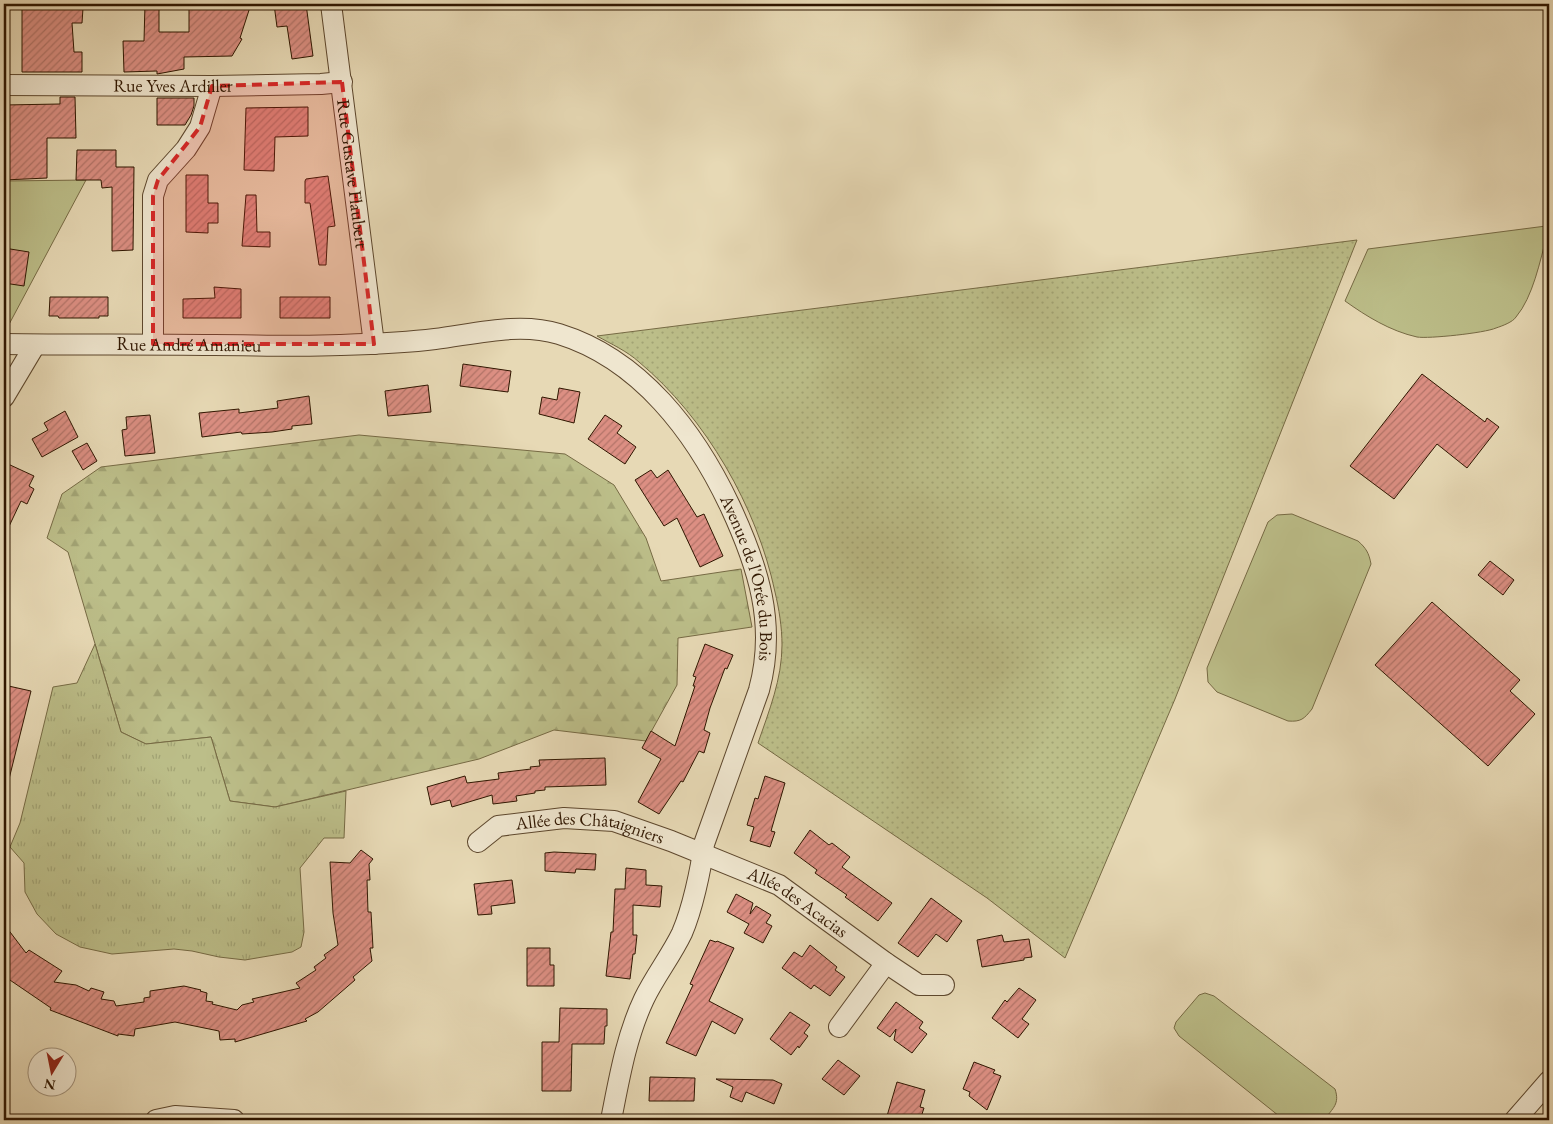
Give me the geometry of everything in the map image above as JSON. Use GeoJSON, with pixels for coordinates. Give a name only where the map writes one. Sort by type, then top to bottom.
{"type":"FeatureCollection","features":[{"type":"Feature","properties":{"kind":"street","name":"Rue Gustave Flaubert"},"geometry":{"type":"LineString","coordinates":[[331,4],[374,344]]}},
{"type":"Feature","properties":{"kind":"street","name":"Rue Yves Ardiller"},"geometry":{"type":"LineString","coordinates":[[4,85],[212,86],[342,82]]}},
{"type":"Feature","properties":{"kind":"street"},"geometry":{"type":"LineString","coordinates":[[153,344],[153,196],[158,180],[186,149],[200,127],[212,86]]}},
{"type":"Feature","properties":{"kind":"street","name":"Avenue de l'Orée du Bois"},"geometry":{"type":"LineString","coordinates":[[374,344],[511,329],[533,329],[559,334],[597,350],[626,368],[656,394],[696,446],[722,490],[741,529],[755,568],[762,594],[766,642],[765,668],[759,690],[704,844],[702,862],[683,931],[644,998],[634,1025],[623,1064],[611,1120]]}},
{"type":"Feature","properties":{"kind":"street","name":"Rue André Amanieu"},"geometry":{"type":"LineString","coordinates":[[4,344],[338,346],[374,344]]}},
{"type":"Feature","properties":{"kind":"street"},"geometry":{"type":"LineString","coordinates":[[4,397],[35,344]]}},
{"type":"Feature","properties":{"kind":"street","name":"Allée des Châtaigniers"},"geometry":{"type":"LineString","coordinates":[[478,842],[498,826],[564,818],[614,821],[703,854]]}},
{"type":"Feature","properties":{"kind":"street","name":"Allée des Acacias"},"geometry":{"type":"LineString","coordinates":[[703,854],[779,886],[886,964],[919,985],[944,985]]}},
{"type":"Feature","properties":{"kind":"street"},"geometry":{"type":"LineString","coordinates":[[839,1027],[886,964]]}},
{"type":"Feature","properties":{"kind":"street"},"geometry":{"type":"LineString","coordinates":[[1515,1120],[1549,1081]]}},
{"type":"Feature","properties":{"kind":"street"},"geometry":{"type":"LineString","coordinates":[[156,1120],[175,1116],[234,1120]]}},
{"type":"Feature","properties":{"kind":"highlighted area"},"geometry":{"type":"Polygon","coordinates":[[[342,82],[374,344],[153,344],[153,196],[158,180],[200,127],[212,86],[342,82]]]}},
{"type":"Feature","properties":{"kind":"green space"},"geometry":{"type":"Polygon","coordinates":[[[86,180],[6,330],[4,330],[4,181],[86,180]]]}},
{"type":"Feature","properties":{"kind":"green space"},"geometry":{"type":"Polygon","coordinates":[[[1546,226],[1547,235],[1542,256],[1527,299],[1515,319],[1501,326],[1469,334],[1417,337],[1397,331],[1379,322],[1345,301],[1368,249],[1546,226]]]}},
{"type":"Feature","properties":{"kind":"green space"},"geometry":{"type":"Polygon","coordinates":[[[1357,240],[1175,699],[1065,958],[987,898],[758,743],[777,683],[782,645],[780,618],[775,592],[756,528],[725,466],[707,437],[686,410],[663,384],[634,358],[597,336],[1357,240]]]}},
{"type":"Feature","properties":{"kind":"green space"},"geometry":{"type":"Polygon","coordinates":[[[359,435],[565,454],[614,485],[646,538],[661,581],[741,569],[752,627],[678,638],[677,685],[646,741],[554,730],[479,759],[275,807],[230,801],[211,737],[146,744],[121,732],[68,552],[47,538],[62,494],[101,467],[359,435]]]}},
{"type":"Feature","properties":{"kind":"green space"},"geometry":{"type":"Polygon","coordinates":[[[1292,514],[1358,541],[1367,551],[1371,564],[1312,709],[1302,719],[1288,721],[1217,692],[1208,682],[1207,668],[1268,522],[1277,515],[1292,514]]]}},
{"type":"Feature","properties":{"kind":"green space"},"geometry":{"type":"Polygon","coordinates":[[[95,644],[121,732],[146,744],[211,737],[230,801],[275,807],[346,791],[344,838],[324,838],[300,868],[304,932],[301,947],[292,952],[245,960],[174,949],[112,954],[80,947],[56,934],[37,914],[25,892],[24,863],[10,847],[20,823],[53,687],[77,683],[95,644]]]}},
{"type":"Feature","properties":{"kind":"green space"},"geometry":{"type":"Polygon","coordinates":[[[1205,993],[1214,996],[1335,1089],[1336,1102],[1324,1120],[1284,1120],[1179,1036],[1174,1028],[1176,1022],[1199,995],[1205,993]]]}},
{"type":"Feature","properties":{"kind":"building"},"geometry":{"type":"Polygon","coordinates":[[[22,4],[81,4],[81,8],[83,8],[82,23],[72,23],[74,52],[82,52],[82,72],[22,72],[22,4]]]}},
{"type":"Feature","properties":{"kind":"building"},"geometry":{"type":"Polygon","coordinates":[[[145,4],[159,4],[159,32],[189,32],[189,4],[251,4],[240,38],[242,39],[232,56],[184,57],[184,69],[157,74],[157,71],[124,72],[123,41],[144,41],[145,4]]]}},
{"type":"Feature","properties":{"kind":"building"},"geometry":{"type":"Polygon","coordinates":[[[274,4],[306,4],[313,56],[292,59],[287,26],[277,27],[274,4]]]}},
{"type":"Feature","properties":{"kind":"building"},"geometry":{"type":"Polygon","coordinates":[[[60,97],[75,97],[76,138],[47,138],[47,178],[4,180],[4,105],[60,104],[60,97]]]}},
{"type":"Feature","properties":{"kind":"building"},"geometry":{"type":"Polygon","coordinates":[[[157,98],[194,98],[191,115],[185,125],[157,125],[157,98]]]}},
{"type":"Feature","properties":{"kind":"building"},"geometry":{"type":"Polygon","coordinates":[[[308,107],[308,136],[275,137],[274,171],[244,170],[246,108],[308,107]]]}},
{"type":"Feature","properties":{"kind":"building"},"geometry":{"type":"Polygon","coordinates":[[[77,150],[116,150],[116,167],[134,167],[133,250],[112,251],[112,187],[102,188],[101,180],[76,180],[77,150]]]}},
{"type":"Feature","properties":{"kind":"building"},"geometry":{"type":"Polygon","coordinates":[[[186,175],[208,175],[208,203],[218,203],[218,223],[208,223],[208,233],[186,232],[186,175]]]}},
{"type":"Feature","properties":{"kind":"building"},"geometry":{"type":"Polygon","coordinates":[[[328,176],[335,226],[328,227],[326,265],[319,265],[310,203],[305,203],[305,181],[306,179],[328,176]]]}},
{"type":"Feature","properties":{"kind":"building"},"geometry":{"type":"Polygon","coordinates":[[[246,195],[256,195],[257,232],[270,232],[270,247],[242,246],[246,195]]]}},
{"type":"Feature","properties":{"kind":"building"},"geometry":{"type":"Polygon","coordinates":[[[4,248],[29,252],[24,286],[4,283],[4,248]]]}},
{"type":"Feature","properties":{"kind":"building"},"geometry":{"type":"Polygon","coordinates":[[[214,287],[241,289],[241,318],[183,318],[183,299],[215,298],[214,287]]]}},
{"type":"Feature","properties":{"kind":"building"},"geometry":{"type":"Polygon","coordinates":[[[50,297],[108,297],[108,316],[99,316],[99,318],[59,318],[58,316],[49,316],[50,297]]]}},
{"type":"Feature","properties":{"kind":"building"},"geometry":{"type":"Polygon","coordinates":[[[280,297],[330,297],[330,318],[280,318],[280,297]]]}},
{"type":"Feature","properties":{"kind":"building"},"geometry":{"type":"Polygon","coordinates":[[[463,364],[511,371],[508,392],[460,386],[463,364]]]}},
{"type":"Feature","properties":{"kind":"building"},"geometry":{"type":"Polygon","coordinates":[[[1422,374],[1485,422],[1487,418],[1499,427],[1467,468],[1437,444],[1394,499],[1350,466],[1422,374]]]}},
{"type":"Feature","properties":{"kind":"building"},"geometry":{"type":"Polygon","coordinates":[[[428,385],[431,412],[388,416],[385,391],[428,385]]]}},
{"type":"Feature","properties":{"kind":"building"},"geometry":{"type":"Polygon","coordinates":[[[559,388],[580,392],[574,423],[539,414],[542,397],[557,400],[559,388]]]}},
{"type":"Feature","properties":{"kind":"building"},"geometry":{"type":"Polygon","coordinates":[[[309,396],[312,424],[292,426],[292,429],[272,432],[242,434],[241,432],[202,437],[199,413],[239,409],[239,413],[278,408],[277,401],[309,396]]]}},
{"type":"Feature","properties":{"kind":"building"},"geometry":{"type":"Polygon","coordinates":[[[65,411],[78,437],[42,457],[32,439],[48,430],[44,423],[65,411]]]}},
{"type":"Feature","properties":{"kind":"building"},"geometry":{"type":"Polygon","coordinates":[[[150,415],[155,453],[125,456],[122,430],[127,429],[126,417],[150,415]]]}},
{"type":"Feature","properties":{"kind":"building"},"geometry":{"type":"Polygon","coordinates":[[[605,415],[622,426],[617,433],[636,447],[625,464],[588,439],[605,415]]]}},
{"type":"Feature","properties":{"kind":"building"},"geometry":{"type":"Polygon","coordinates":[[[87,443],[97,461],[83,470],[72,451],[87,443]]]}},
{"type":"Feature","properties":{"kind":"building"},"geometry":{"type":"Polygon","coordinates":[[[8,464],[34,476],[29,486],[34,489],[27,504],[21,501],[4,537],[4,473],[8,464]]]}},
{"type":"Feature","properties":{"kind":"building"},"geometry":{"type":"Polygon","coordinates":[[[651,470],[657,478],[668,470],[697,517],[704,514],[723,556],[700,567],[677,518],[664,526],[635,480],[651,470]]]}},
{"type":"Feature","properties":{"kind":"building"},"geometry":{"type":"Polygon","coordinates":[[[1490,561],[1514,580],[1503,595],[1478,575],[1490,561]]]}},
{"type":"Feature","properties":{"kind":"building"},"geometry":{"type":"Polygon","coordinates":[[[1432,602],[1520,680],[1510,691],[1535,714],[1488,766],[1375,665],[1432,602]]]}},
{"type":"Feature","properties":{"kind":"building"},"geometry":{"type":"Polygon","coordinates":[[[705,644],[733,655],[727,669],[725,668],[710,708],[704,730],[710,733],[704,753],[699,751],[683,782],[681,781],[659,814],[638,802],[661,759],[642,748],[651,731],[675,746],[695,686],[693,686],[696,677],[693,676],[705,644]]]}},
{"type":"Feature","properties":{"kind":"building"},"geometry":{"type":"Polygon","coordinates":[[[4,685],[31,691],[9,779],[4,779],[4,685]]]}},
{"type":"Feature","properties":{"kind":"building"},"geometry":{"type":"Polygon","coordinates":[[[605,758],[606,785],[545,787],[545,790],[516,796],[517,801],[493,804],[492,795],[452,807],[450,800],[431,805],[427,787],[465,776],[467,783],[499,779],[498,773],[540,766],[539,760],[605,758]]]}},
{"type":"Feature","properties":{"kind":"building"},"geometry":{"type":"Polygon","coordinates":[[[765,776],[785,783],[771,831],[775,832],[770,847],[750,841],[754,827],[747,825],[755,798],[758,799],[765,776]]]}},
{"type":"Feature","properties":{"kind":"building"},"geometry":{"type":"Polygon","coordinates":[[[810,830],[829,845],[832,843],[850,857],[842,867],[892,903],[878,921],[845,897],[847,895],[815,873],[817,870],[794,853],[810,830]]]}},
{"type":"Feature","properties":{"kind":"building"},"geometry":{"type":"Polygon","coordinates":[[[361,850],[373,859],[369,864],[370,880],[367,880],[368,912],[371,912],[373,948],[370,948],[372,961],[353,977],[355,980],[318,1012],[305,1019],[307,1021],[235,1042],[235,1039],[220,1040],[219,1031],[175,1022],[135,1029],[134,1036],[118,1034],[118,1036],[50,1010],[51,1008],[4,976],[4,924],[26,953],[29,950],[62,971],[54,982],[76,985],[89,991],[91,988],[104,992],[101,999],[114,1001],[116,1006],[144,1002],[144,998],[150,997],[150,991],[184,986],[207,993],[206,1001],[213,1002],[212,1004],[237,1010],[242,1005],[254,1002],[252,999],[300,988],[296,983],[316,970],[314,967],[326,958],[324,955],[338,945],[333,913],[330,862],[350,863],[361,850]]]}},
{"type":"Feature","properties":{"kind":"building"},"geometry":{"type":"Polygon","coordinates":[[[545,853],[596,854],[595,870],[576,869],[575,873],[545,871],[545,853]]]}},
{"type":"Feature","properties":{"kind":"building"},"geometry":{"type":"Polygon","coordinates":[[[626,868],[646,870],[646,885],[662,886],[660,907],[633,905],[633,935],[637,935],[630,979],[606,976],[611,932],[613,932],[615,889],[625,889],[626,868]]]}},
{"type":"Feature","properties":{"kind":"building"},"geometry":{"type":"Polygon","coordinates":[[[512,880],[515,903],[491,906],[492,914],[478,915],[474,884],[512,880]]]}},
{"type":"Feature","properties":{"kind":"building"},"geometry":{"type":"Polygon","coordinates":[[[736,894],[753,903],[750,914],[756,906],[771,915],[766,923],[772,926],[763,943],[744,933],[749,924],[727,912],[736,894]]]}},
{"type":"Feature","properties":{"kind":"building"},"geometry":{"type":"Polygon","coordinates":[[[931,898],[962,921],[947,942],[936,934],[918,957],[898,943],[931,898]]]}},
{"type":"Feature","properties":{"kind":"building"},"geometry":{"type":"Polygon","coordinates":[[[1002,935],[1004,942],[1029,939],[1032,957],[982,967],[977,940],[1002,935]]]}},
{"type":"Feature","properties":{"kind":"building"},"geometry":{"type":"Polygon","coordinates":[[[710,940],[734,948],[709,1001],[743,1019],[735,1034],[712,1021],[696,1056],[666,1043],[693,985],[690,984],[710,940]]]}},
{"type":"Feature","properties":{"kind":"building"},"geometry":{"type":"Polygon","coordinates":[[[810,945],[837,967],[835,970],[845,977],[830,996],[814,985],[811,989],[782,968],[794,952],[802,957],[810,945]]]}},
{"type":"Feature","properties":{"kind":"building"},"geometry":{"type":"Polygon","coordinates":[[[527,948],[550,948],[550,965],[554,965],[554,986],[527,986],[527,948]]]}},
{"type":"Feature","properties":{"kind":"building"},"geometry":{"type":"Polygon","coordinates":[[[1019,988],[1036,1000],[1022,1019],[1029,1024],[1018,1038],[992,1018],[1005,1000],[1007,1002],[1019,988]]]}},
{"type":"Feature","properties":{"kind":"building"},"geometry":{"type":"Polygon","coordinates":[[[896,1002],[923,1022],[919,1028],[927,1034],[912,1053],[894,1040],[896,1029],[890,1037],[877,1028],[896,1002]]]}},
{"type":"Feature","properties":{"kind":"building"},"geometry":{"type":"Polygon","coordinates":[[[560,1008],[607,1009],[604,1044],[572,1044],[571,1091],[542,1091],[542,1042],[559,1042],[560,1008]]]}},
{"type":"Feature","properties":{"kind":"building"},"geometry":{"type":"Polygon","coordinates":[[[790,1012],[810,1025],[804,1033],[808,1036],[791,1055],[770,1039],[790,1012]]]}},
{"type":"Feature","properties":{"kind":"building"},"geometry":{"type":"Polygon","coordinates":[[[838,1060],[860,1076],[844,1095],[822,1079],[838,1060]]]}},
{"type":"Feature","properties":{"kind":"building"},"geometry":{"type":"Polygon","coordinates":[[[974,1062],[995,1070],[993,1073],[1001,1076],[987,1110],[969,1096],[970,1092],[963,1089],[974,1062]]]}},
{"type":"Feature","properties":{"kind":"building"},"geometry":{"type":"Polygon","coordinates":[[[650,1077],[695,1078],[694,1101],[649,1101],[650,1077]]]}},
{"type":"Feature","properties":{"kind":"building"},"geometry":{"type":"Polygon","coordinates":[[[716,1079],[773,1080],[782,1084],[774,1104],[746,1092],[742,1102],[730,1097],[733,1087],[716,1079]]]}},
{"type":"Feature","properties":{"kind":"building"},"geometry":{"type":"Polygon","coordinates":[[[897,1082],[925,1090],[920,1107],[924,1108],[920,1120],[900,1120],[887,1116],[897,1082]]]}}]}
